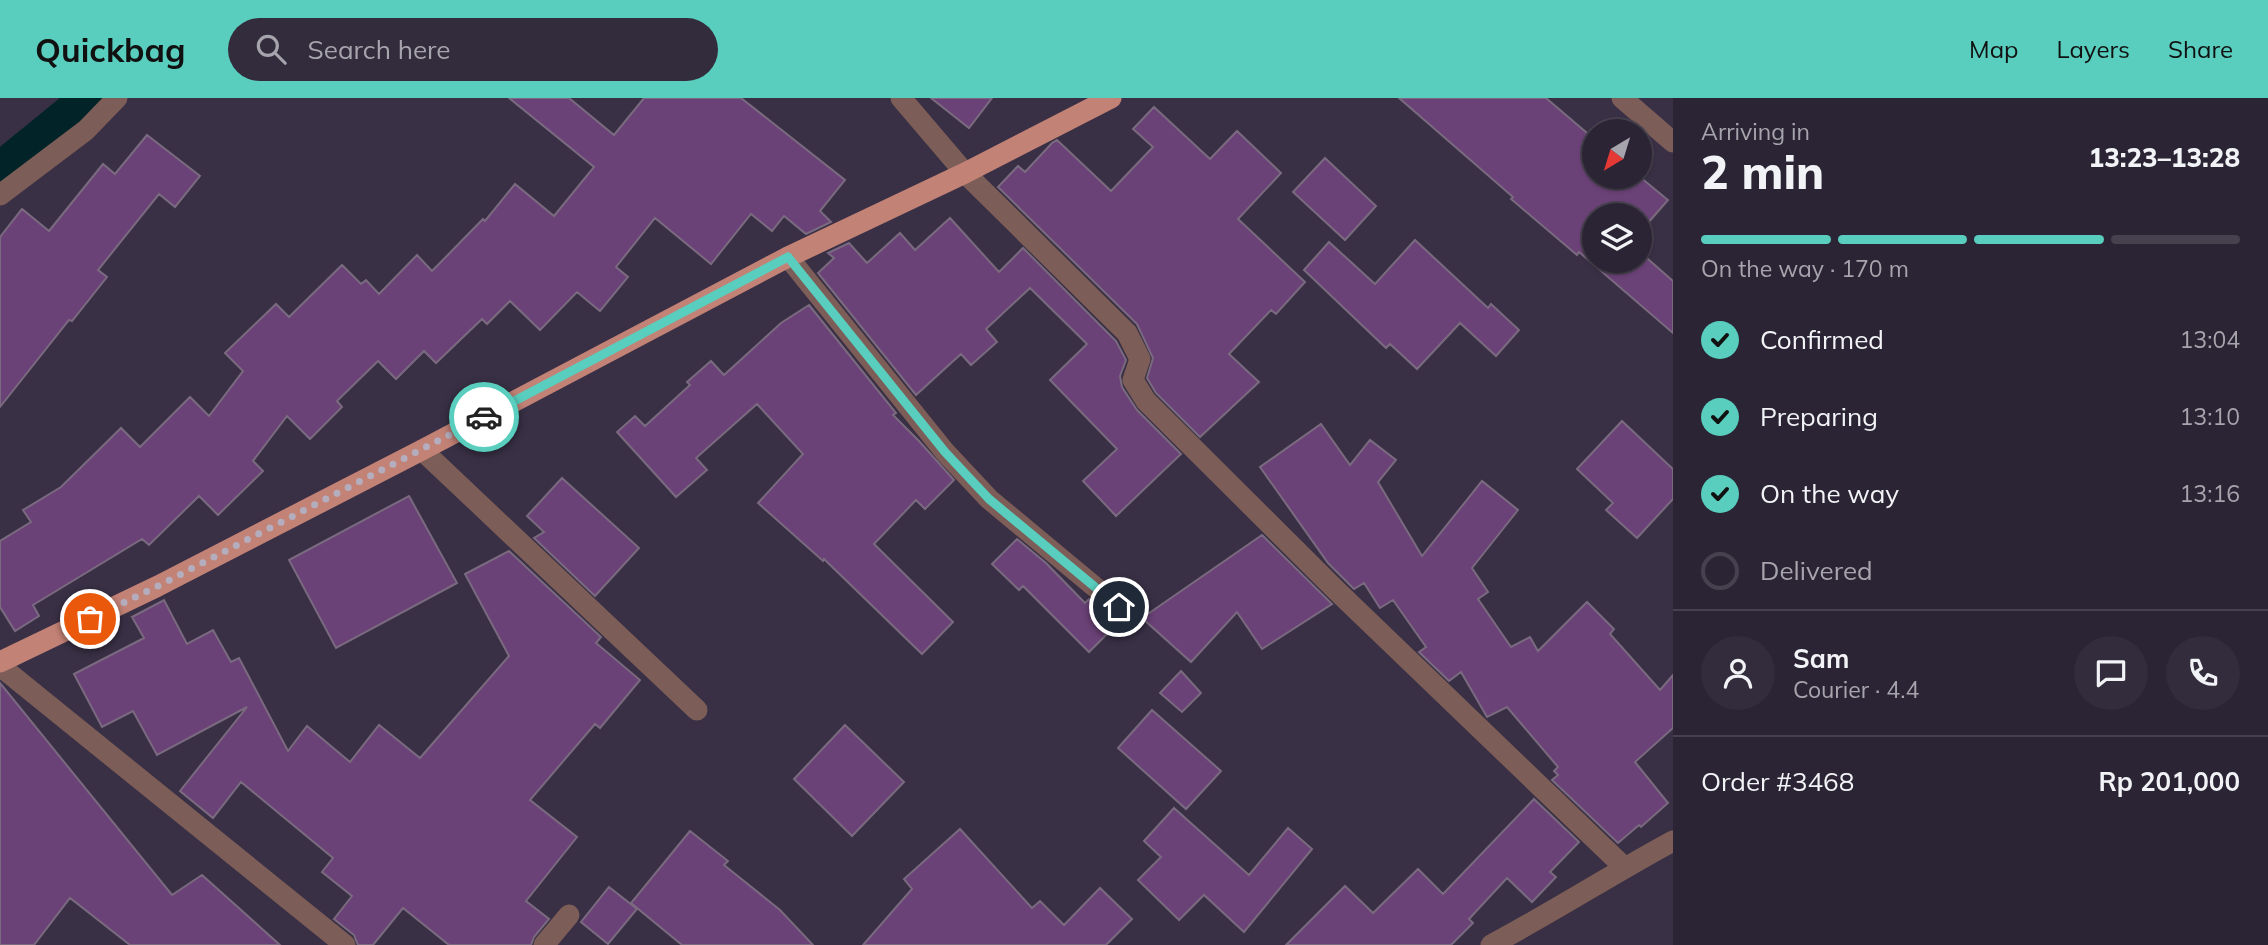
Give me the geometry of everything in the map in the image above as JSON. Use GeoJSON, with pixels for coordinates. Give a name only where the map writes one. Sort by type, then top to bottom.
{"type":"FeatureCollection","features":[{"type":"Feature","properties":{"kind":"main road"},"geometry":{"type":"LineString","coordinates":[[0,664],[422,450],[788,257],[965,173],[1111,98]]}},
{"type":"Feature","properties":{"kind":"street"},"geometry":{"type":"LineString","coordinates":[[0,195],[86,130],[117,98]]}},
{"type":"Feature","properties":{"kind":"street"},"geometry":{"type":"LineString","coordinates":[[901,98],[965,173],[1127,333],[1140,359],[1133,380],[1146,401],[1338,592],[1624,867]]}},
{"type":"Feature","properties":{"kind":"street"},"geometry":{"type":"LineString","coordinates":[[1622,98],[1673,142]]}},
{"type":"Feature","properties":{"kind":"street"},"geometry":{"type":"LineString","coordinates":[[788,257],[945,452],[989,499],[1119,607]]}},
{"type":"Feature","properties":{"kind":"street"},"geometry":{"type":"LineString","coordinates":[[422,450],[697,709]]}},
{"type":"Feature","properties":{"kind":"street"},"geometry":{"type":"LineString","coordinates":[[0,664],[345,945]]}},
{"type":"Feature","properties":{"kind":"street"},"geometry":{"type":"LineString","coordinates":[[1491,945],[1539,920],[1624,867],[1673,841]]}},
{"type":"Feature","properties":{"kind":"street"},"geometry":{"type":"LineString","coordinates":[[544,945],[569,915]]}},
{"type":"Feature","properties":{"kind":"building"},"geometry":{"type":"Polygon","coordinates":[[[509,98],[569,98],[614,135],[644,98],[741,98],[845,180],[820,211],[831,222],[806,234],[784,216],[772,231],[751,214],[711,264],[655,218],[616,267],[628,277],[600,311],[577,292],[540,330],[510,301],[487,324],[482,319],[436,363],[424,351],[396,379],[378,361],[337,401],[342,407],[310,439],[287,416],[253,461],[263,471],[218,515],[199,496],[149,545],[142,539],[33,605],[39,616],[15,631],[0,607],[0,541],[31,522],[23,510],[61,487],[121,428],[140,447],[190,397],[209,416],[243,371],[225,353],[276,304],[289,317],[342,265],[361,284],[366,280],[379,294],[417,255],[432,271],[483,219],[485,221],[515,184],[554,216],[594,167],[509,98]]]}},
{"type":"Feature","properties":{"kind":"building"},"geometry":{"type":"Polygon","coordinates":[[[931,98],[992,98],[969,128],[931,98]]]}},
{"type":"Feature","properties":{"kind":"building"},"geometry":{"type":"Polygon","coordinates":[[[1399,98],[1546,98],[1582,129],[1582,189],[1652,189],[1652,187],[1668,200],[1652,218],[1652,203],[1582,203],[1582,255],[1579,252],[1577,255],[1511,199],[1513,197],[1399,98]]]}},
{"type":"Feature","properties":{"kind":"building"},"geometry":{"type":"Polygon","coordinates":[[[1154,107],[1210,159],[1237,131],[1281,173],[1238,219],[1305,282],[1276,314],[1271,310],[1229,354],[1259,382],[1200,437],[1156,393],[1147,378],[1153,358],[1137,324],[998,187],[1018,166],[1025,172],[1057,140],[1111,191],[1153,147],[1133,129],[1154,107]]]}},
{"type":"Feature","properties":{"kind":"building"},"geometry":{"type":"Polygon","coordinates":[[[147,135],[200,176],[175,207],[159,194],[98,270],[107,277],[0,407],[0,237],[22,209],[49,231],[103,164],[115,174],[147,135]]]}},
{"type":"Feature","properties":{"kind":"building"},"geometry":{"type":"Polygon","coordinates":[[[1325,158],[1376,206],[1345,240],[1293,192],[1325,158]]]}},
{"type":"Feature","properties":{"kind":"building"},"geometry":{"type":"Polygon","coordinates":[[[950,218],[999,272],[1023,248],[1116,341],[1126,360],[1120,376],[1122,387],[1137,410],[1181,454],[1116,516],[1083,481],[1117,449],[1050,380],[1087,344],[1030,288],[986,329],[997,342],[971,365],[961,354],[916,395],[818,273],[834,258],[828,253],[849,243],[867,263],[900,233],[915,250],[950,218]]]}},
{"type":"Feature","properties":{"kind":"building"},"geometry":{"type":"Polygon","coordinates":[[[1415,240],[1488,308],[1491,304],[1519,330],[1496,356],[1460,323],[1417,369],[1390,344],[1386,348],[1304,270],[1329,242],[1375,284],[1415,240]]]}},
{"type":"Feature","properties":{"kind":"building"},"geometry":{"type":"Polygon","coordinates":[[[1652,263],[1673,281],[1673,333],[1603,273],[1652,273],[1652,263]]]}},
{"type":"Feature","properties":{"kind":"building"},"geometry":{"type":"Polygon","coordinates":[[[809,305],[896,413],[893,415],[954,480],[925,509],[916,500],[874,544],[953,622],[922,654],[824,559],[823,561],[758,503],[803,454],[757,404],[696,458],[707,470],[676,497],[617,432],[635,416],[645,426],[690,385],[687,382],[711,361],[724,375],[781,323],[809,305]]]}},
{"type":"Feature","properties":{"kind":"building"},"geometry":{"type":"Polygon","coordinates":[[[1622,421],[1673,469],[1673,499],[1637,538],[1606,510],[1613,503],[1577,469],[1622,421]]]}},
{"type":"Feature","properties":{"kind":"building"},"geometry":{"type":"Polygon","coordinates":[[[1321,424],[1350,465],[1370,440],[1396,460],[1378,482],[1422,556],[1482,481],[1518,510],[1472,568],[1488,592],[1478,599],[1511,647],[1530,637],[1538,651],[1587,602],[1614,629],[1610,634],[1660,690],[1673,675],[1673,728],[1635,762],[1668,803],[1641,827],[1639,825],[1618,843],[1552,780],[1558,775],[1554,771],[1558,767],[1507,707],[1487,717],[1461,672],[1449,681],[1419,652],[1426,647],[1393,600],[1380,608],[1364,583],[1354,589],[1328,563],[1260,467],[1321,424]]]}},
{"type":"Feature","properties":{"kind":"building"},"geometry":{"type":"Polygon","coordinates":[[[562,478],[639,548],[595,596],[534,538],[544,532],[527,516],[562,478]]]}},
{"type":"Feature","properties":{"kind":"building"},"geometry":{"type":"Polygon","coordinates":[[[409,496],[457,583],[336,648],[289,560],[409,496]]]}},
{"type":"Feature","properties":{"kind":"building"},"geometry":{"type":"Polygon","coordinates":[[[1262,535],[1332,604],[1262,649],[1237,612],[1191,662],[1142,618],[1262,535]]]}},
{"type":"Feature","properties":{"kind":"building"},"geometry":{"type":"Polygon","coordinates":[[[1017,539],[1046,563],[1085,603],[1089,599],[1111,617],[1121,620],[1089,652],[1023,586],[1019,590],[992,564],[1017,539]]]}},
{"type":"Feature","properties":{"kind":"building"},"geometry":{"type":"Polygon","coordinates":[[[509,551],[601,637],[596,643],[640,680],[600,728],[595,724],[530,800],[577,837],[526,901],[549,919],[531,945],[449,945],[403,908],[373,945],[358,945],[354,935],[334,919],[352,896],[322,872],[333,858],[241,782],[213,818],[180,791],[247,707],[157,755],[133,711],[102,727],[74,674],[144,638],[132,617],[164,600],[187,644],[213,630],[231,662],[239,658],[288,751],[307,726],[350,762],[379,725],[420,758],[509,656],[465,574],[509,551]]]}},
{"type":"Feature","properties":{"kind":"building"},"geometry":{"type":"Polygon","coordinates":[[[1181,671],[1201,693],[1182,712],[1160,693],[1181,671]]]}},
{"type":"Feature","properties":{"kind":"building"},"geometry":{"type":"Polygon","coordinates":[[[0,683],[172,895],[202,875],[280,945],[130,945],[70,898],[34,945],[0,945],[0,683]]]}},
{"type":"Feature","properties":{"kind":"building"},"geometry":{"type":"Polygon","coordinates":[[[1152,710],[1221,771],[1186,809],[1118,748],[1152,710]]]}},
{"type":"Feature","properties":{"kind":"building"},"geometry":{"type":"Polygon","coordinates":[[[845,725],[904,782],[852,836],[794,779],[845,725]]]}},
{"type":"Feature","properties":{"kind":"building"},"geometry":{"type":"Polygon","coordinates":[[[1534,799],[1579,842],[1550,872],[1556,877],[1532,902],[1507,878],[1469,919],[1473,923],[1451,945],[1286,945],[1345,886],[1373,913],[1418,869],[1443,894],[1534,799]]]}},
{"type":"Feature","properties":{"kind":"building"},"geometry":{"type":"Polygon","coordinates":[[[1174,808],[1249,875],[1288,828],[1312,849],[1244,932],[1204,895],[1179,920],[1138,880],[1161,857],[1144,841],[1174,808]]]}},
{"type":"Feature","properties":{"kind":"building"},"geometry":{"type":"Polygon","coordinates":[[[960,829],[1032,908],[1040,901],[1064,925],[1100,888],[1132,919],[1106,945],[863,945],[912,889],[904,879],[960,829]]]}},
{"type":"Feature","properties":{"kind":"building"},"geometry":{"type":"Polygon","coordinates":[[[690,831],[728,861],[724,865],[780,910],[813,945],[682,945],[631,903],[690,831]]]}},
{"type":"Feature","properties":{"kind":"building"},"geometry":{"type":"Polygon","coordinates":[[[609,887],[637,909],[608,944],[581,922],[609,887]]]}},
{"type":"Feature","properties":{"kind":"waterway"},"geometry":{"type":"LineString","coordinates":[[0,168],[86,98]]}},
{"type":"Feature","properties":{"kind":"way so far"},"geometry":{"type":"LineString","coordinates":[[90,619],[484,417]]}},
{"type":"Feature","properties":{"kind":"route"},"geometry":{"type":"LineString","coordinates":[[484,417],[788,257],[945,452],[989,499],[1119,607]]}}]}
